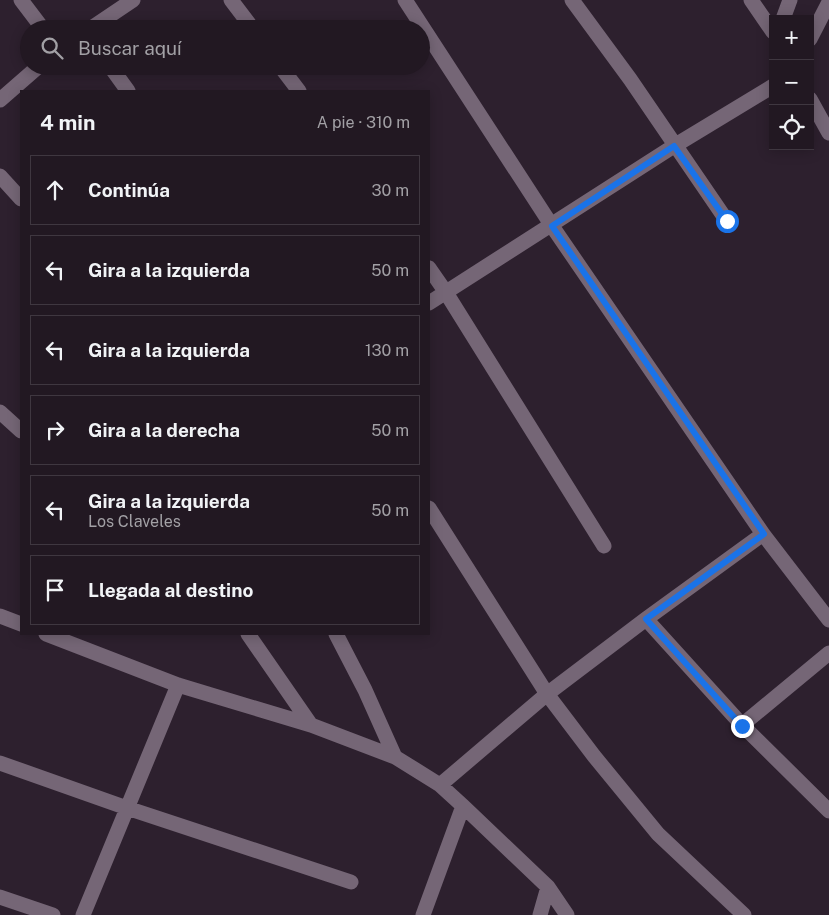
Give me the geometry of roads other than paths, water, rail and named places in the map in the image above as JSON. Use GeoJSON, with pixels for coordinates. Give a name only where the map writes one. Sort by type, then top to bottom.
{"type":"FeatureCollection","features":[{"type":"Feature","properties":{"kind":"street"},"geometry":{"type":"LineString","coordinates":[[21,0],[36,20]]}},
{"type":"Feature","properties":{"kind":"street"},"geometry":{"type":"LineString","coordinates":[[103,20],[133,0]]}},
{"type":"Feature","properties":{"kind":"street"},"geometry":{"type":"LineString","coordinates":[[232,0],[246,20]]}},
{"type":"Feature","properties":{"kind":"street"},"geometry":{"type":"LineString","coordinates":[[405,0],[418,20]]}},
{"type":"Feature","properties":{"kind":"street"},"geometry":{"type":"LineString","coordinates":[[572,0],[630,79],[727,221]]}},
{"type":"Feature","properties":{"kind":"street"},"geometry":{"type":"LineString","coordinates":[[751,0],[769,26]]}},
{"type":"Feature","properties":{"kind":"street"},"geometry":{"type":"LineString","coordinates":[[784,15],[790,0]]}},
{"type":"Feature","properties":{"kind":"street"},"geometry":{"type":"LineString","coordinates":[[814,32],[829,2]]}},
{"type":"Feature","properties":{"kind":"street"},"geometry":{"type":"LineString","coordinates":[[430,38],[552,226],[764,534],[829,620]]}},
{"type":"Feature","properties":{"kind":"street"},"geometry":{"type":"LineString","coordinates":[[0,100],[29,75]]}},
{"type":"Feature","properties":{"kind":"street"},"geometry":{"type":"LineString","coordinates":[[116,75],[127,90]]}},
{"type":"Feature","properties":{"kind":"street"},"geometry":{"type":"LineString","coordinates":[[287,75],[298,90]]}},
{"type":"Feature","properties":{"kind":"street"},"geometry":{"type":"LineString","coordinates":[[430,302],[445,291],[552,226],[674,146],[769,88]]}},
{"type":"Feature","properties":{"kind":"street"},"geometry":{"type":"LineString","coordinates":[[813,105],[829,133]]}},
{"type":"Feature","properties":{"kind":"street"},"geometry":{"type":"LineString","coordinates":[[0,176],[20,198]]}},
{"type":"Feature","properties":{"kind":"street"},"geometry":{"type":"LineString","coordinates":[[430,269],[604,546]]}},
{"type":"Feature","properties":{"kind":"street"},"geometry":{"type":"LineString","coordinates":[[0,412],[20,430]]}},
{"type":"Feature","properties":{"kind":"street"},"geometry":{"type":"LineString","coordinates":[[430,510],[547,694],[658,834],[744,915]]}},
{"type":"Feature","properties":{"kind":"street"},"geometry":{"type":"LineString","coordinates":[[440,785],[547,694],[646,619],[764,534]]}},
{"type":"Feature","properties":{"kind":"street"},"geometry":{"type":"LineString","coordinates":[[0,616],[20,624]]}},
{"type":"Feature","properties":{"kind":"street"},"geometry":{"type":"LineString","coordinates":[[646,619],[742,726],[829,811]]}},
{"type":"Feature","properties":{"kind":"street"},"geometry":{"type":"LineString","coordinates":[[49,635],[178,685],[311,725],[396,756],[440,785],[463,806],[548,887],[567,915]]}},
{"type":"Feature","properties":{"kind":"street"},"geometry":{"type":"LineString","coordinates":[[249,635],[311,725]]}},
{"type":"Feature","properties":{"kind":"street"},"geometry":{"type":"LineString","coordinates":[[336,635],[396,756]]}},
{"type":"Feature","properties":{"kind":"street"},"geometry":{"type":"LineString","coordinates":[[742,726],[829,653]]}},
{"type":"Feature","properties":{"kind":"street"},"geometry":{"type":"LineString","coordinates":[[83,915],[178,685]]}},
{"type":"Feature","properties":{"kind":"street"},"geometry":{"type":"LineString","coordinates":[[0,763],[127,808],[351,882]]}},
{"type":"Feature","properties":{"kind":"street"},"geometry":{"type":"LineString","coordinates":[[423,915],[463,806]]}},
{"type":"Feature","properties":{"kind":"street"},"geometry":{"type":"LineString","coordinates":[[540,915],[548,887]]}},
{"type":"Feature","properties":{"kind":"street"},"geometry":{"type":"LineString","coordinates":[[0,897],[53,915]]}}]}
